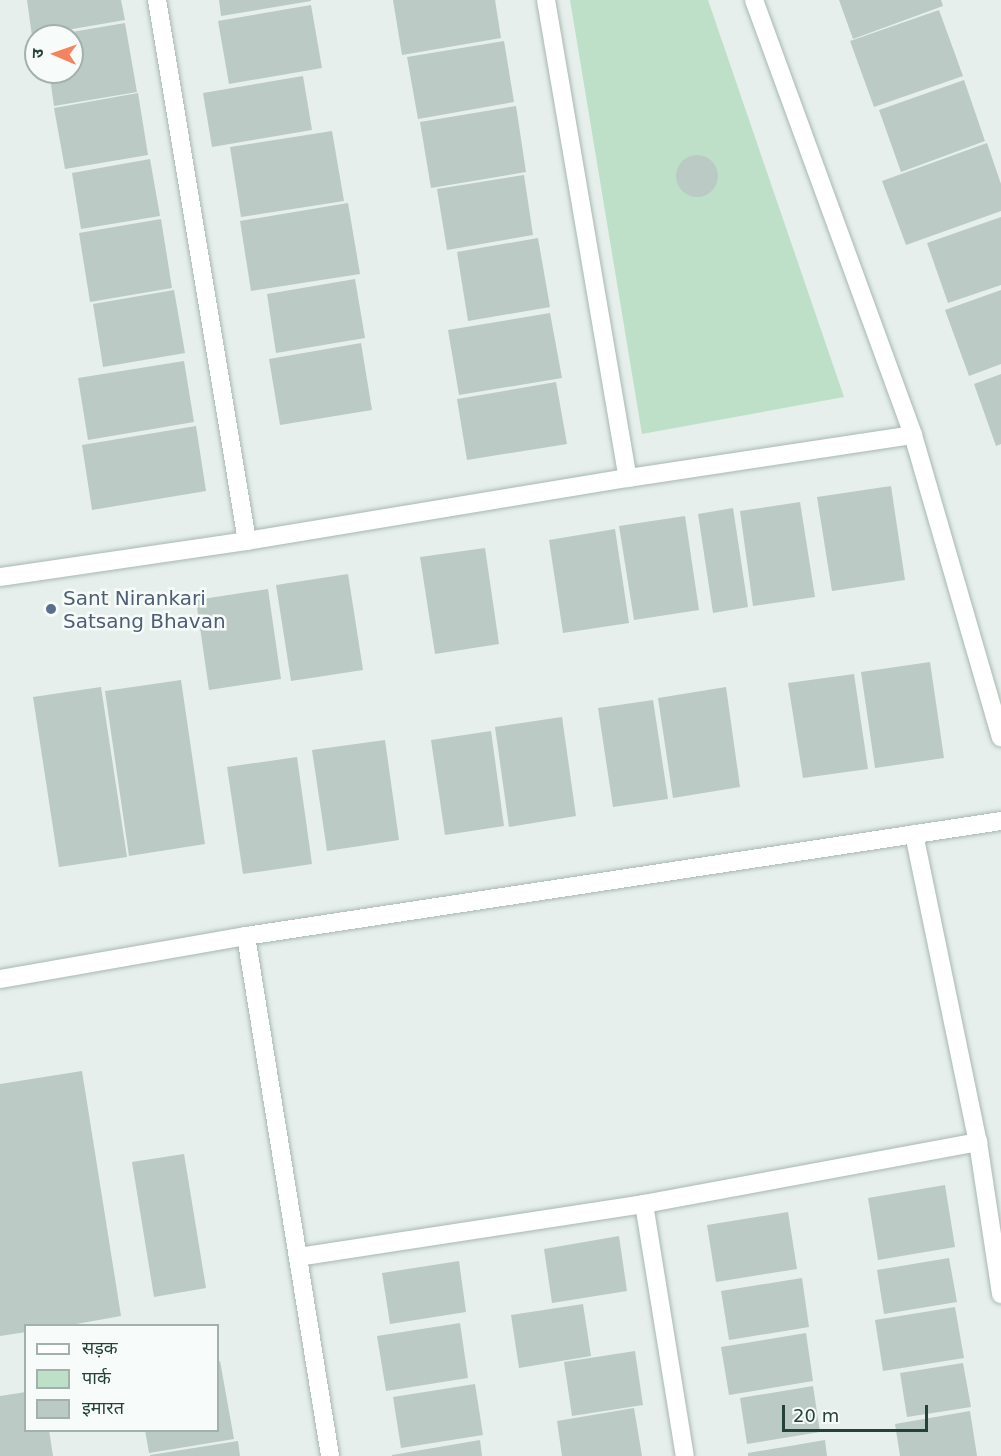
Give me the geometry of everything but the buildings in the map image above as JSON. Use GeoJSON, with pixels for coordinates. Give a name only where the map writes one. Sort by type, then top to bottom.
{"type":"FeatureCollection","features":[{"type":"Feature","properties":{"kind":"street"},"geometry":{"type":"LineString","coordinates":[[157,0],[247,542]]}},
{"type":"Feature","properties":{"kind":"street"},"geometry":{"type":"LineString","coordinates":[[546,0],[628,478]]}},
{"type":"Feature","properties":{"kind":"street"},"geometry":{"type":"LineString","coordinates":[[754,0],[913,435],[1001,737]]}},
{"type":"Feature","properties":{"kind":"street"},"geometry":{"type":"LineString","coordinates":[[0,576],[247,542],[628,478],[913,435]]}},
{"type":"Feature","properties":{"kind":"street"},"geometry":{"type":"LineString","coordinates":[[0,978],[246,936],[1001,820]]}},
{"type":"Feature","properties":{"kind":"street"},"geometry":{"type":"LineString","coordinates":[[914,834],[978,1142],[1001,1294]]}},
{"type":"Feature","properties":{"kind":"street"},"geometry":{"type":"LineString","coordinates":[[246,936],[330,1456]]}},
{"type":"Feature","properties":{"kind":"street"},"geometry":{"type":"LineString","coordinates":[[298,1257],[644,1204],[978,1142]]}},
{"type":"Feature","properties":{"kind":"street"},"geometry":{"type":"LineString","coordinates":[[644,1204],[685,1456]]}},
{"type":"Feature","properties":{"kind":"green space"},"geometry":{"type":"Polygon","coordinates":[[[570,0],[708,0],[844,397],[642,434],[570,0]]]}},
{"type":"Feature","properties":{"kind":"place","name":"Sant Nirankari Satsang Bhavan"},"geometry":{"type":"Point","coordinates":[51,609]}}]}
